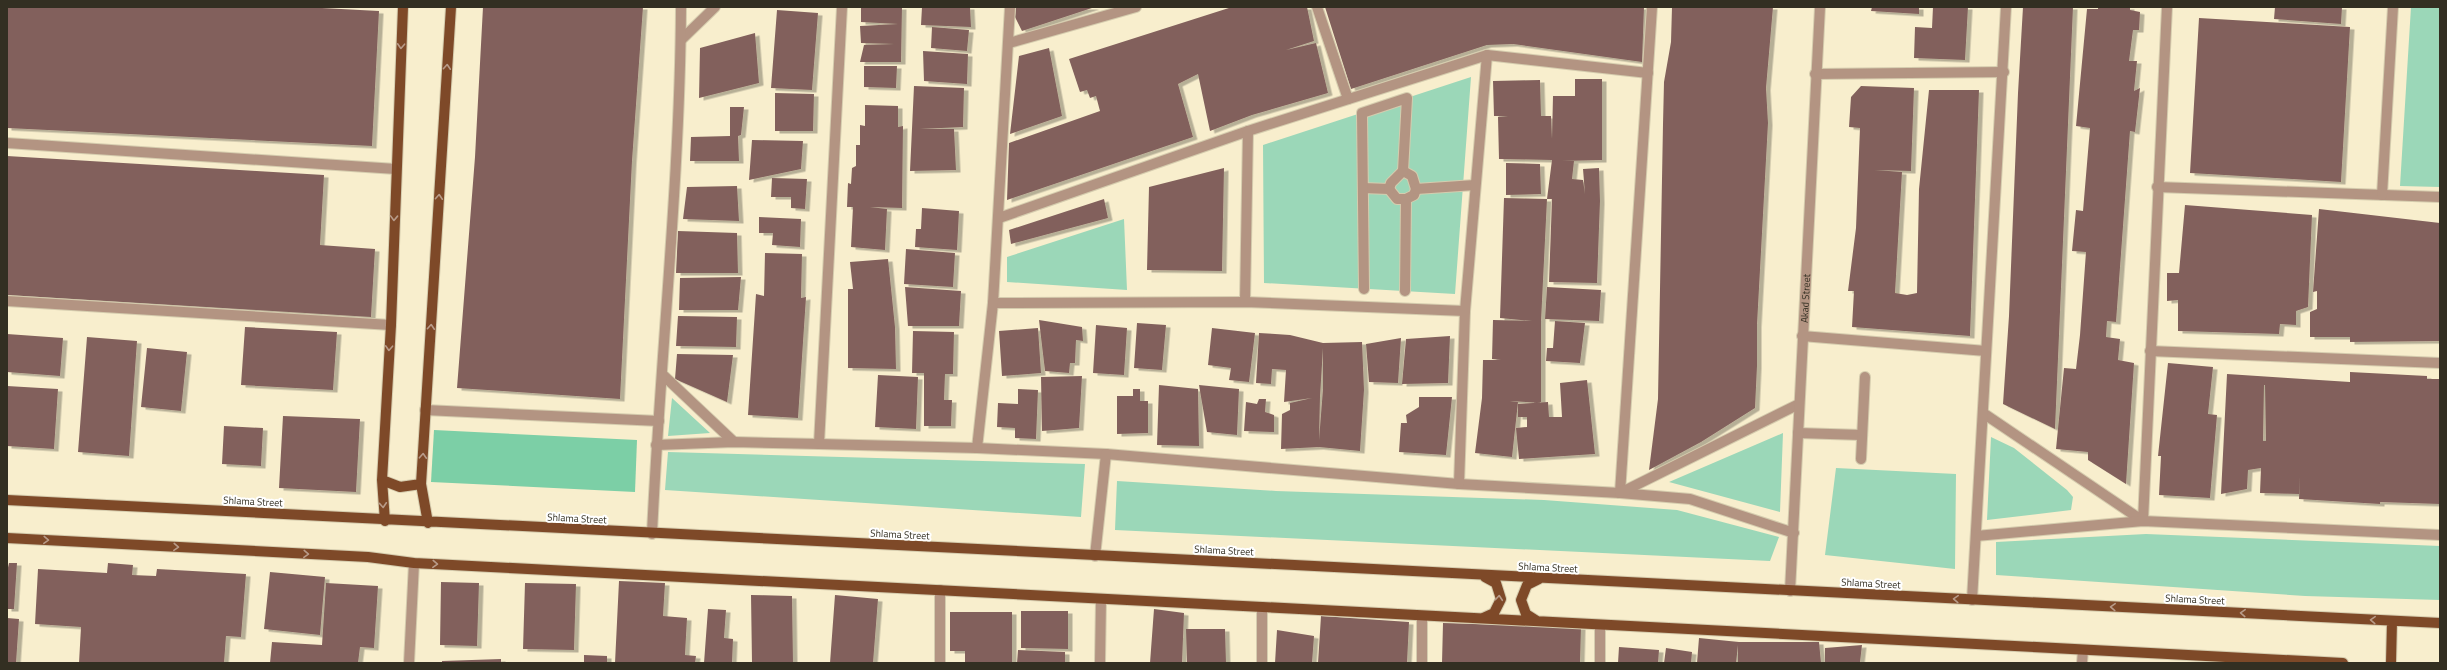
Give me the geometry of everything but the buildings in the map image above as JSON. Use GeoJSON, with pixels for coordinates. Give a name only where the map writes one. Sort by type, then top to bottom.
{"type":"FeatureCollection","features":[{"type":"Feature","properties":{"kind":"main road"},"geometry":{"type":"LineString","coordinates":[[384,521],[382,480],[391,325],[403,7]]}},
{"type":"Feature","properties":{"kind":"main road"},"geometry":{"type":"LineString","coordinates":[[428,523],[421,484],[451,7]]}},
{"type":"Feature","properties":{"kind":"main road"},"geometry":{"type":"LineString","coordinates":[[382,480],[400,487],[421,484]]}},
{"type":"Feature","properties":{"kind":"main road","name":"Shlama Street"},"geometry":{"type":"LineString","coordinates":[[7,500],[384,521],[2440,623]]}},
{"type":"Feature","properties":{"kind":"main road"},"geometry":{"type":"LineString","coordinates":[[7,538],[368,557],[414,563],[2083,650],[2239,660],[2343,663]]}},
{"type":"Feature","properties":{"kind":"main road"},"geometry":{"type":"LineString","coordinates":[[1479,619],[1494,613],[1501,599],[1500,590],[1496,583],[1482,576]]}},
{"type":"Feature","properties":{"kind":"main road"},"geometry":{"type":"LineString","coordinates":[[1540,622],[1526,614],[1521,600],[1527,585],[1541,579]]}},
{"type":"Feature","properties":{"kind":"main road"},"geometry":{"type":"LineString","coordinates":[[2391,663],[2392,621]]}},
{"type":"Feature","properties":{"kind":"street"},"geometry":{"type":"LineString","coordinates":[[652,534],[656,445],[663,375],[681,40],[681,7]]}},
{"type":"Feature","properties":{"kind":"street"},"geometry":{"type":"LineString","coordinates":[[681,40],[715,7]]}},
{"type":"Feature","properties":{"kind":"street"},"geometry":{"type":"LineString","coordinates":[[819,444],[842,7]]}},
{"type":"Feature","properties":{"kind":"street"},"geometry":{"type":"LineString","coordinates":[[977,448],[999,218],[1010,7]]}},
{"type":"Feature","properties":{"kind":"street"},"geometry":{"type":"LineString","coordinates":[[1009,43],[1136,7]]}},
{"type":"Feature","properties":{"kind":"street"},"geometry":{"type":"LineString","coordinates":[[1317,7],[1348,99]]}},
{"type":"Feature","properties":{"kind":"street"},"geometry":{"type":"LineString","coordinates":[[1620,493],[1652,7]]}},
{"type":"Feature","properties":{"kind":"street","name":"Akad Street"},"geometry":{"type":"LineString","coordinates":[[1790,591],[1815,74],[1820,7]]}},
{"type":"Feature","properties":{"kind":"street"},"geometry":{"type":"LineString","coordinates":[[1972,600],[2004,72],[2006,7]]}},
{"type":"Feature","properties":{"kind":"street"},"geometry":{"type":"LineString","coordinates":[[2143,521],[2157,187],[2167,7]]}},
{"type":"Feature","properties":{"kind":"street"},"geometry":{"type":"LineString","coordinates":[[2382,195],[2393,7]]}},
{"type":"Feature","properties":{"kind":"street"},"geometry":{"type":"LineString","coordinates":[[999,218],[1248,131],[1487,55],[1648,73]]}},
{"type":"Feature","properties":{"kind":"street"},"geometry":{"type":"LineString","coordinates":[[1460,484],[1465,310],[1487,55]]}},
{"type":"Feature","properties":{"kind":"street"},"geometry":{"type":"LineString","coordinates":[[1815,74],[2004,72]]}},
{"type":"Feature","properties":{"kind":"street"},"geometry":{"type":"LineString","coordinates":[[1364,289],[1362,112],[1407,98],[1404,171],[1391,183],[1389,190]]}},
{"type":"Feature","properties":{"kind":"street"},"geometry":{"type":"LineString","coordinates":[[1245,302],[1248,131]]}},
{"type":"Feature","properties":{"kind":"street"},"geometry":{"type":"LineString","coordinates":[[7,143],[396,170]]}},
{"type":"Feature","properties":{"kind":"street"},"geometry":{"type":"LineString","coordinates":[[1363,188],[1389,190],[1397,199],[1406,199],[1414,196],[1416,189],[1412,176],[1404,171]]}},
{"type":"Feature","properties":{"kind":"street"},"geometry":{"type":"LineString","coordinates":[[1416,189],[1476,185]]}},
{"type":"Feature","properties":{"kind":"street"},"geometry":{"type":"LineString","coordinates":[[2157,187],[2440,197]]}},
{"type":"Feature","properties":{"kind":"street"},"geometry":{"type":"LineString","coordinates":[[1405,291],[1406,199]]}},
{"type":"Feature","properties":{"kind":"street"},"geometry":{"type":"LineString","coordinates":[[7,301],[391,325]]}},
{"type":"Feature","properties":{"kind":"street"},"geometry":{"type":"LineString","coordinates":[[992,303],[1245,302],[1465,310]]}},
{"type":"Feature","properties":{"kind":"street"},"geometry":{"type":"LineString","coordinates":[[1802,336],[1986,351]]}},
{"type":"Feature","properties":{"kind":"street"},"geometry":{"type":"LineString","coordinates":[[2150,351],[2440,363]]}},
{"type":"Feature","properties":{"kind":"street"},"geometry":{"type":"LineString","coordinates":[[663,375],[734,442]]}},
{"type":"Feature","properties":{"kind":"street"},"geometry":{"type":"LineString","coordinates":[[1861,459],[1866,377]]}},
{"type":"Feature","properties":{"kind":"street"},"geometry":{"type":"LineString","coordinates":[[1620,493],[1799,404]]}},
{"type":"Feature","properties":{"kind":"street"},"geometry":{"type":"LineString","coordinates":[[425,410],[659,421]]}},
{"type":"Feature","properties":{"kind":"street"},"geometry":{"type":"LineString","coordinates":[[1983,413],[2143,521]]}},
{"type":"Feature","properties":{"kind":"street"},"geometry":{"type":"LineString","coordinates":[[1798,433],[1862,435]]}},
{"type":"Feature","properties":{"kind":"street"},"geometry":{"type":"LineString","coordinates":[[656,445],[734,442],[977,448],[1106,454],[1460,484],[1620,493],[1690,499],[1794,533]]}},
{"type":"Feature","properties":{"kind":"street"},"geometry":{"type":"LineString","coordinates":[[1095,556],[1106,454]]}},
{"type":"Feature","properties":{"kind":"street"},"geometry":{"type":"LineString","coordinates":[[1976,536],[2143,521],[2440,535]]}},
{"type":"Feature","properties":{"kind":"street"},"geometry":{"type":"LineString","coordinates":[[409,663],[414,563]]}},
{"type":"Feature","properties":{"kind":"street"},"geometry":{"type":"LineString","coordinates":[[940,590],[940,663]]}},
{"type":"Feature","properties":{"kind":"street"},"geometry":{"type":"LineString","coordinates":[[1100,663],[1101,599]]}},
{"type":"Feature","properties":{"kind":"street"},"geometry":{"type":"LineString","coordinates":[[1262,607],[1262,663]]}},
{"type":"Feature","properties":{"kind":"street"},"geometry":{"type":"LineString","coordinates":[[1422,616],[1422,663]]}},
{"type":"Feature","properties":{"kind":"street"},"geometry":{"type":"LineString","coordinates":[[1600,625],[1600,663]]}},
{"type":"Feature","properties":{"kind":"street"},"geometry":{"type":"LineString","coordinates":[[2082,663],[2083,650]]}},
{"type":"Feature","properties":{"kind":"green space"},"geometry":{"type":"Polygon","coordinates":[[[2411,7],[2440,7],[2440,187],[2400,186],[2411,7]]]}},
{"type":"Feature","properties":{"kind":"green space"},"geometry":{"type":"Polygon","coordinates":[[[1471,77],[1455,294],[1264,283],[1263,145],[1471,77]]]}},
{"type":"Feature","properties":{"kind":"green space"},"geometry":{"type":"Polygon","coordinates":[[[1124,219],[1127,290],[1007,282],[1007,257],[1124,219]]]}},
{"type":"Feature","properties":{"kind":"green space"},"geometry":{"type":"Polygon","coordinates":[[[672,398],[710,433],[668,436],[672,398]]]}},
{"type":"Feature","properties":{"kind":"green space"},"geometry":{"type":"Polygon","coordinates":[[[434,430],[637,440],[635,492],[431,482],[434,430]]]}},
{"type":"Feature","properties":{"kind":"green space"},"geometry":{"type":"Polygon","coordinates":[[[1783,433],[1780,512],[1669,482],[1783,433]]]}},
{"type":"Feature","properties":{"kind":"green space"},"geometry":{"type":"Polygon","coordinates":[[[1991,437],[2014,448],[2067,490],[2073,497],[2071,510],[1987,520],[1991,437]]]}},
{"type":"Feature","properties":{"kind":"green space"},"geometry":{"type":"Polygon","coordinates":[[[668,452],[1085,464],[1081,517],[665,490],[668,452]]]}},
{"type":"Feature","properties":{"kind":"green space"},"geometry":{"type":"Polygon","coordinates":[[[1836,468],[1956,474],[1955,569],[1825,555],[1836,468]]]}},
{"type":"Feature","properties":{"kind":"green space"},"geometry":{"type":"Polygon","coordinates":[[[1117,481],[1276,491],[1544,500],[1677,510],[1779,537],[1770,561],[1115,530],[1117,481]]]}},
{"type":"Feature","properties":{"kind":"green space"},"geometry":{"type":"Polygon","coordinates":[[[2146,534],[2440,546],[2440,600],[2305,596],[1996,575],[1996,542],[2146,534]]]}}]}
